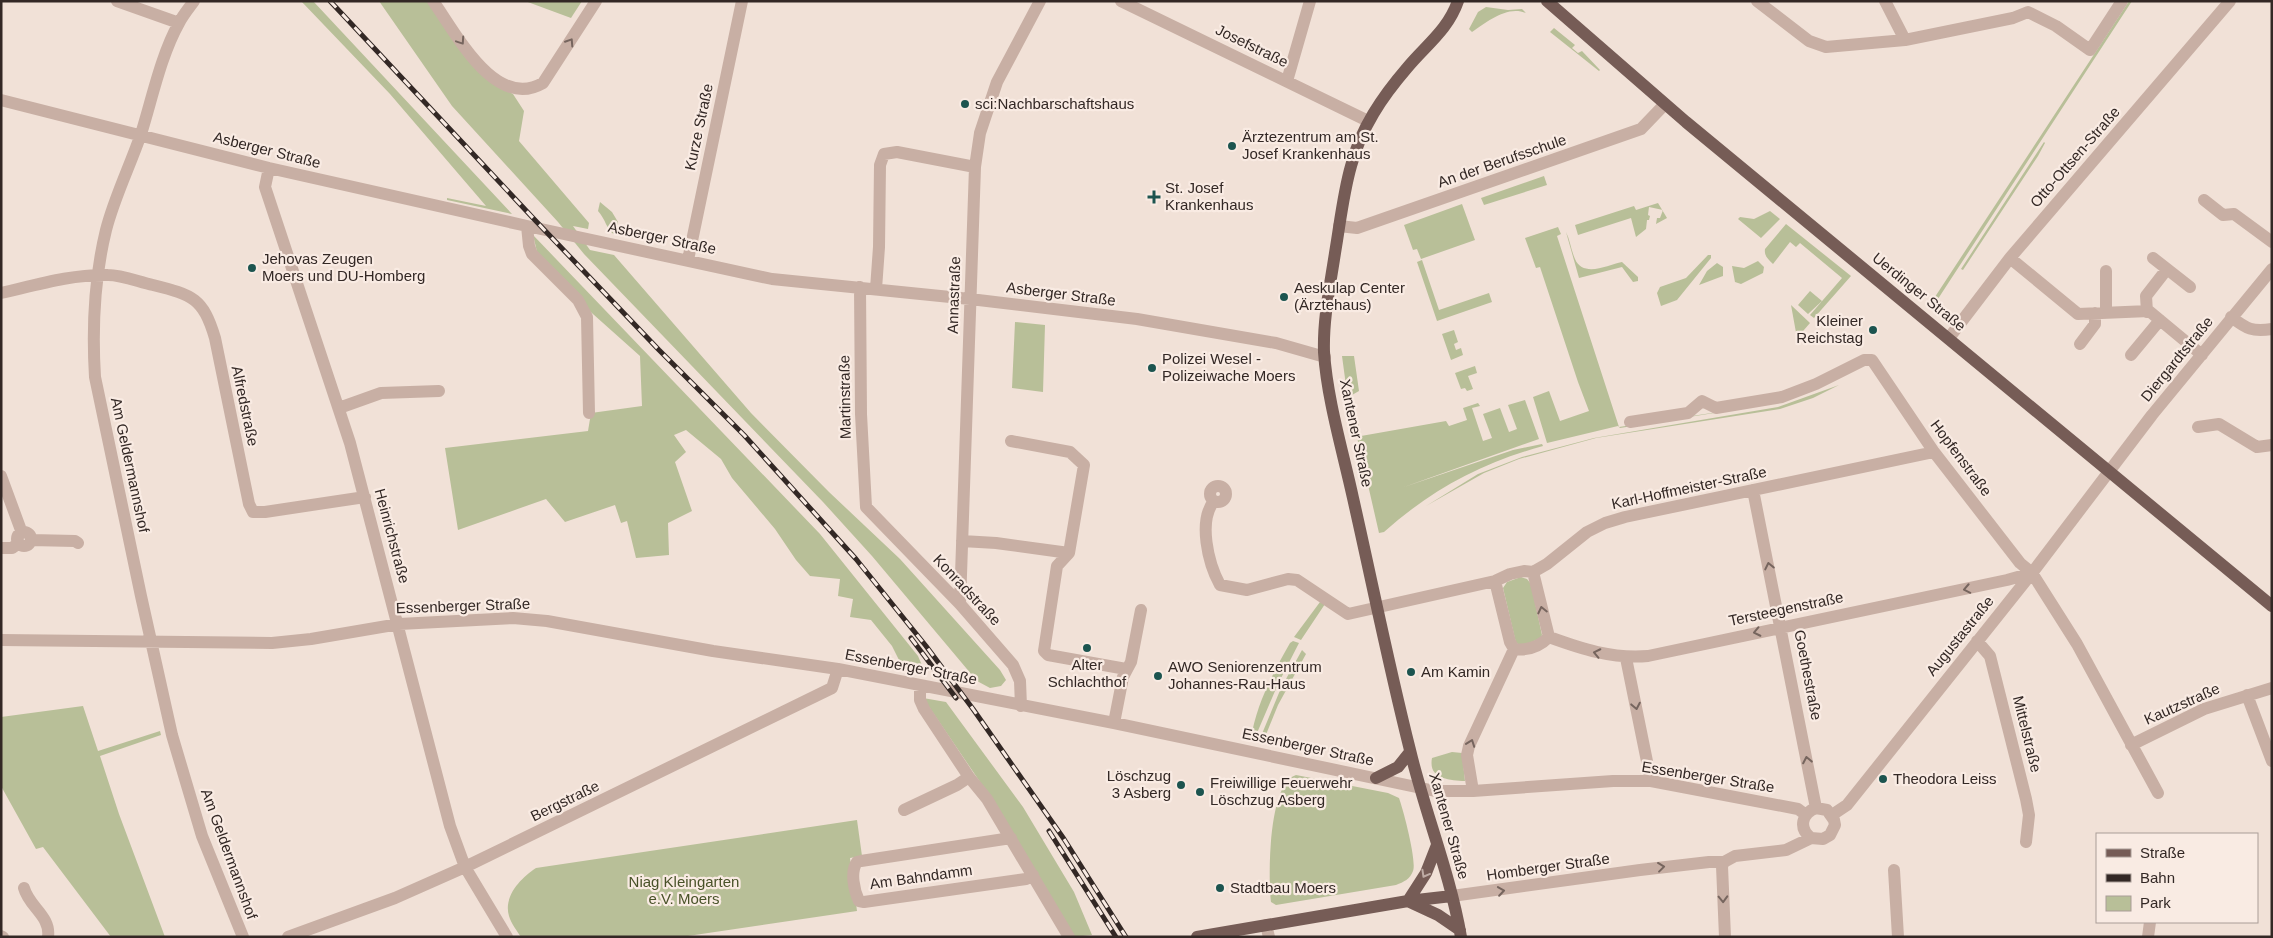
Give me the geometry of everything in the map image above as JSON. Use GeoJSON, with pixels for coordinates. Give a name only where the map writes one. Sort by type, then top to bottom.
{"type":"FeatureCollection","features":[{"type":"Feature","properties":{"kind":"main road","name":"Xantener Straße"},"geometry":{"type":"LineString","coordinates":[[1458,1],[1452,17],[1440,34],[1408,66],[1368,121],[1356,149],[1350,169],[1339,226],[1327,301],[1325,356],[1328,382],[1410,752],[1438,845],[1460,934]]}},
{"type":"Feature","properties":{"kind":"main road","name":"Uerdinger Straße"},"geometry":{"type":"LineString","coordinates":[[1547,1],[1665,104],[2108,472],[2270,600]]}},
{"type":"Feature","properties":{"kind":"main road"},"geometry":{"type":"LineString","coordinates":[[1376,778],[1398,766],[1410,752]]}},
{"type":"Feature","properties":{"kind":"main road"},"geometry":{"type":"LineString","coordinates":[[1438,845],[1426,873],[1408,901],[1438,914],[1460,934]]}},
{"type":"Feature","properties":{"kind":"main road","name":"Homberger Straße"},"geometry":{"type":"LineString","coordinates":[[1197,937],[1267,931],[1408,901],[1452,896]]}},
{"type":"Feature","properties":{"kind":"street"},"geometry":{"type":"LineString","coordinates":[[117,1],[179,23]]}},
{"type":"Feature","properties":{"kind":"street","name":"Am Geldermannshof"},"geometry":{"type":"LineString","coordinates":[[194,1],[179,23],[168,50],[140,136],[106,229],[97,275],[93,310],[95,377],[168,716],[202,836],[243,937]]}},
{"type":"Feature","properties":{"kind":"street"},"geometry":{"type":"LineString","coordinates":[[433,1],[468,52],[490,77],[511,88],[532,89],[543,83],[596,1]]}},
{"type":"Feature","properties":{"kind":"street","name":"Kurze Straße"},"geometry":{"type":"LineString","coordinates":[[688,260],[742,1]]}},
{"type":"Feature","properties":{"kind":"street","name":"Annastraße"},"geometry":{"type":"LineString","coordinates":[[960,604],[975,167],[980,132],[997,82],[1040,1]]}},
{"type":"Feature","properties":{"kind":"street","name":"Josefstraße"},"geometry":{"type":"LineString","coordinates":[[1121,1],[1368,121]]}},
{"type":"Feature","properties":{"kind":"street"},"geometry":{"type":"LineString","coordinates":[[1287,81],[1310,1]]}},
{"type":"Feature","properties":{"kind":"street"},"geometry":{"type":"LineString","coordinates":[[1757,1],[1809,42],[1818,45],[1839,46],[1905,40],[2013,18],[2028,12],[2056,26],[2090,50],[2122,1]]}},
{"type":"Feature","properties":{"kind":"street"},"geometry":{"type":"LineString","coordinates":[[1885,1],[1905,40]]}},
{"type":"Feature","properties":{"kind":"street","name":"Otto-Ottsen-Straße"},"geometry":{"type":"LineString","coordinates":[[1949,338],[2010,258],[2230,1]]}},
{"type":"Feature","properties":{"kind":"street","name":"Asberger Straße"},"geometry":{"type":"LineString","coordinates":[[1,100],[270,168],[772,279],[970,299],[1137,320],[1276,343],[1325,356]]}},
{"type":"Feature","properties":{"kind":"street","name":"An der Berufsschule"},"geometry":{"type":"LineString","coordinates":[[1339,226],[1357,228],[1641,129],[1665,104]]}},
{"type":"Feature","properties":{"kind":"street"},"geometry":{"type":"LineString","coordinates":[[876,289],[881,158],[888,152],[897,152],[975,167]]}},
{"type":"Feature","properties":{"kind":"street","name":"Heinrichstraße"},"geometry":{"type":"LineString","coordinates":[[270,168],[265,187],[339,408],[365,497],[399,624],[435,774],[450,826],[465,867],[507,937]]}},
{"type":"Feature","properties":{"kind":"street"},"geometry":{"type":"LineString","coordinates":[[2204,200],[2223,215],[2234,214],[2272,242]]}},
{"type":"Feature","properties":{"kind":"street"},"geometry":{"type":"LineString","coordinates":[[527,226],[532,254],[578,300],[586,317],[589,413]]}},
{"type":"Feature","properties":{"kind":"street"},"geometry":{"type":"LineString","coordinates":[[2010,258],[2078,314],[2149,311],[2202,355]]}},
{"type":"Feature","properties":{"kind":"street"},"geometry":{"type":"LineString","coordinates":[[2153,258],[2190,288]]}},
{"type":"Feature","properties":{"kind":"street","name":"Diergardtstraße"},"geometry":{"type":"LineString","coordinates":[[2108,472],[2272,269]]}},
{"type":"Feature","properties":{"kind":"street"},"geometry":{"type":"LineString","coordinates":[[2147,312],[2146,296],[2167,270]]}},
{"type":"Feature","properties":{"kind":"street"},"geometry":{"type":"LineString","coordinates":[[2080,344],[2095,324],[2100,313],[2106,271]]}},
{"type":"Feature","properties":{"kind":"street"},"geometry":{"type":"LineString","coordinates":[[1,293],[78,276],[97,275]]}},
{"type":"Feature","properties":{"kind":"street","name":"Alfredstraße"},"geometry":{"type":"LineString","coordinates":[[97,275],[110,275],[182,292],[198,303],[208,314],[215,338],[249,504],[253,512],[265,512],[365,497]]}},
{"type":"Feature","properties":{"kind":"street","name":"Martinstraße"},"geometry":{"type":"LineString","coordinates":[[860,287],[861,414],[866,507]]}},
{"type":"Feature","properties":{"kind":"street"},"geometry":{"type":"LineString","coordinates":[[2232,317],[2245,328],[2254,331],[2272,329]]}},
{"type":"Feature","properties":{"kind":"street"},"geometry":{"type":"LineString","coordinates":[[2131,355],[2160,320]]}},
{"type":"Feature","properties":{"kind":"street","name":"Hopfenstraße"},"geometry":{"type":"LineString","coordinates":[[1630,422],[1688,413],[1702,401],[1716,408],[1782,397],[1816,384],[1864,360],[1872,360],[1934,452],[2020,563],[2032,573],[2077,644],[2158,794]]}},
{"type":"Feature","properties":{"kind":"street"},"geometry":{"type":"LineString","coordinates":[[339,408],[381,393],[439,391]]}},
{"type":"Feature","properties":{"kind":"street"},"geometry":{"type":"LineString","coordinates":[[2198,426],[2219,424],[2257,447],[2272,445]]}},
{"type":"Feature","properties":{"kind":"street"},"geometry":{"type":"LineString","coordinates":[[1011,441],[1070,452],[1084,465],[1069,553],[1057,566],[1044,651],[1048,655],[1126,669]]}},
{"type":"Feature","properties":{"kind":"street","name":"Karl-Hoffmeister-Straße"},"geometry":{"type":"LineString","coordinates":[[1214,501],[1207,509],[1204,535],[1220,585],[1247,590],[1292,579],[1297,580],[1348,614],[1495,581],[1510,574],[1524,571],[1534,572],[1587,532],[1605,523],[1934,452]]}},
{"type":"Feature","properties":{"kind":"street","name":"Augustastraße"},"geometry":{"type":"LineString","coordinates":[[1832,815],[1847,804],[2032,573],[2108,472]]}},
{"type":"Feature","properties":{"kind":"street"},"geometry":{"type":"LineString","coordinates":[[1,476],[24,539]]}},
{"type":"Feature","properties":{"kind":"street","name":"Goethestraße"},"geometry":{"type":"LineString","coordinates":[[1753,490],[1782,626],[1811,811]]}},
{"type":"Feature","properties":{"kind":"street","name":"Konradstraße"},"geometry":{"type":"LineString","coordinates":[[866,507],[960,604],[1018,673],[1022,697],[1021,706]]}},
{"type":"Feature","properties":{"kind":"street"},"geometry":{"type":"LineString","coordinates":[[1,548],[12,548],[24,539],[75,541],[78,543]]}},
{"type":"Feature","properties":{"kind":"street"},"geometry":{"type":"LineString","coordinates":[[962,541],[996,543],[1069,553]]}},
{"type":"Feature","properties":{"kind":"street"},"geometry":{"type":"LineString","coordinates":[[1514,649],[1523,650],[1541,645],[1549,637],[1534,572]]}},
{"type":"Feature","properties":{"kind":"street","name":"Tersteegenstraße"},"geometry":{"type":"LineString","coordinates":[[1549,637],[1594,653],[1626,658],[1648,656],[1782,626],[2007,580],[2032,573]]}},
{"type":"Feature","properties":{"kind":"street"},"geometry":{"type":"LineString","coordinates":[[1495,581],[1510,642],[1514,649]]}},
{"type":"Feature","properties":{"kind":"street"},"geometry":{"type":"LineString","coordinates":[[1114,723],[1123,677],[1131,662],[1141,610]]}},
{"type":"Feature","properties":{"kind":"street","name":"Essenberger Straße"},"geometry":{"type":"LineString","coordinates":[[1,640],[151,641],[223,644],[272,643],[311,639],[399,624],[528,618],[578,625],[713,651],[838,669],[1114,723],[1440,792],[1613,781],[1651,781],[1811,811]]}},
{"type":"Feature","properties":{"kind":"street","name":"Mittelstraße"},"geometry":{"type":"LineString","coordinates":[[1977,641],[1990,656],[2026,799],[2029,814],[2026,842]]}},
{"type":"Feature","properties":{"kind":"street"},"geometry":{"type":"LineString","coordinates":[[1472,791],[1467,755],[1469,746],[1514,649]]}},
{"type":"Feature","properties":{"kind":"street"},"geometry":{"type":"LineString","coordinates":[[1626,658],[1651,781]]}},
{"type":"Feature","properties":{"kind":"street","name":"Bergstraße"},"geometry":{"type":"LineString","coordinates":[[288,937],[377,905],[465,867],[832,688],[838,669]]}},
{"type":"Feature","properties":{"kind":"street"},"geometry":{"type":"LineString","coordinates":[[920,686],[920,700],[924,710],[969,777],[987,799],[1069,937]]}},
{"type":"Feature","properties":{"kind":"street","name":"Kautzstraße"},"geometry":{"type":"LineString","coordinates":[[2131,745],[2193,714],[2272,688]]}},
{"type":"Feature","properties":{"kind":"street"},"geometry":{"type":"LineString","coordinates":[[2246,695],[2272,761]]}},
{"type":"Feature","properties":{"kind":"street"},"geometry":{"type":"LineString","coordinates":[[904,810],[958,785],[969,777]]}},
{"type":"Feature","properties":{"kind":"street"},"geometry":{"type":"LineString","coordinates":[[1811,838],[1804,829],[1803,821],[1811,811],[1827,810],[1832,815]]}},
{"type":"Feature","properties":{"kind":"street","name":"Homberger Straße"},"geometry":{"type":"LineString","coordinates":[[1452,896],[1640,870],[1724,862],[1735,856],[1786,850],[1811,838],[1823,839],[1830,835],[1835,825],[1832,815]]}},
{"type":"Feature","properties":{"kind":"street","name":"Am Bahndamm"},"geometry":{"type":"LineString","coordinates":[[1011,838],[857,862],[853,871],[857,896],[859,901],[864,902],[1026,879],[1033,875]]}},
{"type":"Feature","properties":{"kind":"street"},"geometry":{"type":"LineString","coordinates":[[1724,862],[1722,866],[1725,937]]}},
{"type":"Feature","properties":{"kind":"street"},"geometry":{"type":"LineString","coordinates":[[1894,870],[1898,937]]}},
{"type":"Feature","properties":{"kind":"street"},"geometry":{"type":"LineString","coordinates":[[24,888],[27,899],[46,920],[49,930],[48,937]]}},
{"type":"Feature","properties":{"kind":"street"},"geometry":{"type":"LineString","coordinates":[[2148,937],[2150,923]]}},
{"type":"Feature","properties":{"kind":"green space"},"geometry":{"type":"Polygon","coordinates":[[[301,1],[313,1],[512,214],[447,200],[447,198],[486,206],[390,94],[301,1]]]}},
{"type":"Feature","properties":{"kind":"green space"},"geometry":{"type":"Polygon","coordinates":[[[379,1],[428,1],[494,84],[513,94],[524,111],[519,141],[589,223],[588,229],[573,226],[590,250],[614,255],[751,413],[829,492],[900,559],[1000,670],[1006,680],[1001,686],[990,688],[977,681],[872,556],[823,502],[584,254],[558,222],[452,106],[379,1]]]}},
{"type":"Feature","properties":{"kind":"green space"},"geometry":{"type":"Polygon","coordinates":[[[525,1],[582,1],[571,18],[525,1]]]}},
{"type":"Feature","properties":{"kind":"green space"},"geometry":{"type":"Polygon","coordinates":[[[2129,1],[2132,1],[1934,305],[1931,303],[2129,1]]]}},
{"type":"Feature","properties":{"kind":"green space"},"geometry":{"type":"Polygon","coordinates":[[[1486,7],[1508,10],[1522,9],[1526,13],[1512,11],[1505,13],[1491,19],[1472,32],[1469,29],[1478,12],[1486,7]]]}},
{"type":"Feature","properties":{"kind":"green space"},"geometry":{"type":"Polygon","coordinates":[[[1554,28],[1575,45],[1572,48],[1578,53],[1582,51],[1600,70],[1550,32],[1554,28]]]}},
{"type":"Feature","properties":{"kind":"green space"},"geometry":{"type":"Polygon","coordinates":[[[2044,142],[2038,156],[1963,270],[1961,269],[2044,142]]]}},
{"type":"Feature","properties":{"kind":"green space"},"geometry":{"type":"Polygon","coordinates":[[[1544,176],[1547,185],[1484,205],[1481,198],[1544,176]]]}},
{"type":"Feature","properties":{"kind":"green space"},"geometry":{"type":"Polygon","coordinates":[[[600,202],[612,212],[618,222],[615,235],[610,231],[598,211],[600,202]]]}},
{"type":"Feature","properties":{"kind":"green space"},"geometry":{"type":"Polygon","coordinates":[[[1658,203],[1662,210],[1649,207],[1648,215],[1650,216],[1649,220],[1647,220],[1646,229],[1636,237],[1631,218],[1578,235],[1575,225],[1634,206],[1636,210],[1658,203]]]}},
{"type":"Feature","properties":{"kind":"green space"},"geometry":{"type":"Polygon","coordinates":[[[1462,204],[1475,240],[1421,259],[1417,249],[1413,250],[1404,225],[1462,204]]]}},
{"type":"Feature","properties":{"kind":"green space"},"geometry":{"type":"Polygon","coordinates":[[[1663,211],[1667,218],[1656,224],[1657,218],[1660,218],[1663,211]]]}},
{"type":"Feature","properties":{"kind":"green space"},"geometry":{"type":"Polygon","coordinates":[[[1770,211],[1780,219],[1761,238],[1738,219],[1740,217],[1754,219],[1770,211]]]}},
{"type":"Feature","properties":{"kind":"green space"},"geometry":{"type":"Polygon","coordinates":[[[1786,224],[1851,276],[1814,318],[1810,315],[1842,278],[1800,243],[1796,247],[1790,242],[1773,264],[1766,256],[1765,249],[1786,224]]]}},
{"type":"Feature","properties":{"kind":"green space"},"geometry":{"type":"Polygon","coordinates":[[[1558,227],[1561,234],[1557,236],[1619,427],[1547,443],[1533,397],[1549,391],[1560,421],[1589,411],[1540,267],[1536,268],[1525,238],[1558,227]]]}},
{"type":"Feature","properties":{"kind":"green space"},"geometry":{"type":"Polygon","coordinates":[[[1566,232],[1575,259],[1579,265],[1584,268],[1596,269],[1622,262],[1638,277],[1638,281],[1633,282],[1622,267],[1579,278],[1566,232]]]}},
{"type":"Feature","properties":{"kind":"green space"},"geometry":{"type":"Polygon","coordinates":[[[533,235],[820,534],[918,656],[924,670],[913,668],[904,670],[892,646],[871,620],[850,617],[853,599],[838,596],[840,579],[810,576],[796,560],[775,529],[732,478],[721,459],[686,430],[674,435],[686,452],[675,462],[692,511],[668,523],[669,555],[636,558],[627,521],[621,523],[615,505],[565,522],[546,499],[458,530],[445,448],[588,431],[591,413],[642,406],[640,356],[584,306],[538,256],[533,235]]]}},
{"type":"Feature","properties":{"kind":"green space"},"geometry":{"type":"Polygon","coordinates":[[[1708,255],[1711,255],[1711,258],[1677,300],[1661,306],[1657,293],[1660,287],[1686,278],[1708,255]]]}},
{"type":"Feature","properties":{"kind":"green space"},"geometry":{"type":"Polygon","coordinates":[[[1422,260],[1439,310],[1489,293],[1492,302],[1437,321],[1417,262],[1422,260]]]}},
{"type":"Feature","properties":{"kind":"green space"},"geometry":{"type":"Polygon","coordinates":[[[1758,261],[1764,267],[1763,273],[1741,284],[1735,282],[1732,266],[1744,268],[1758,261]]]}},
{"type":"Feature","properties":{"kind":"green space"},"geometry":{"type":"Polygon","coordinates":[[[1717,263],[1723,267],[1723,276],[1699,285],[1707,271],[1717,263]]]}},
{"type":"Feature","properties":{"kind":"green space"},"geometry":{"type":"Polygon","coordinates":[[[1810,291],[1822,301],[1808,314],[1798,305],[1810,291]]]}},
{"type":"Feature","properties":{"kind":"green space"},"geometry":{"type":"Polygon","coordinates":[[[1791,305],[1810,323],[1797,338],[1791,305]]]}},
{"type":"Feature","properties":{"kind":"green space"},"geometry":{"type":"Polygon","coordinates":[[[1015,322],[1045,325],[1043,392],[1012,388],[1015,322]]]}},
{"type":"Feature","properties":{"kind":"green space"},"geometry":{"type":"Polygon","coordinates":[[[1454,330],[1458,342],[1454,344],[1456,350],[1461,348],[1463,355],[1451,360],[1442,334],[1454,330]]]}},
{"type":"Feature","properties":{"kind":"green space"},"geometry":{"type":"Polygon","coordinates":[[[1342,356],[1354,356],[1359,391],[1352,395],[1361,436],[1446,421],[1449,426],[1467,420],[1463,408],[1478,403],[1480,406],[1472,408],[1483,441],[1492,438],[1483,414],[1500,408],[1509,432],[1517,429],[1508,405],[1525,400],[1539,439],[1404,487],[1513,450],[1542,444],[1543,446],[1499,461],[1458,480],[1420,503],[1384,532],[1379,533],[1347,393],[1342,356]]]}},
{"type":"Feature","properties":{"kind":"green space"},"geometry":{"type":"Polygon","coordinates":[[[1475,366],[1477,373],[1468,376],[1473,389],[1467,391],[1465,388],[1461,389],[1455,373],[1475,366]]]}},
{"type":"Feature","properties":{"kind":"green space"},"geometry":{"type":"Polygon","coordinates":[[[1839,385],[1813,398],[1780,409],[1596,438],[1519,459],[1484,473],[1426,506],[1478,474],[1522,457],[1594,438],[1778,407],[1839,385]]]}},
{"type":"Feature","properties":{"kind":"green space"},"geometry":{"type":"Polygon","coordinates":[[[1758,406],[1620,428],[1619,427],[1758,406]]]}},
{"type":"Feature","properties":{"kind":"green space"},"geometry":{"type":"Polygon","coordinates":[[[1521,577],[1527,579],[1531,584],[1542,635],[1541,638],[1522,646],[1516,643],[1503,588],[1507,582],[1521,577]]]}},
{"type":"Feature","properties":{"kind":"green space"},"geometry":{"type":"Polygon","coordinates":[[[1320,602],[1325,604],[1301,640],[1294,637],[1320,602]]]}},
{"type":"Feature","properties":{"kind":"green space"},"geometry":{"type":"Polygon","coordinates":[[[1293,641],[1299,643],[1278,684],[1254,740],[1251,739],[1253,726],[1266,689],[1290,643],[1293,641]]]}},
{"type":"Feature","properties":{"kind":"green space"},"geometry":{"type":"Polygon","coordinates":[[[1302,650],[1306,654],[1278,705],[1263,742],[1259,741],[1281,688],[1302,650]]]}},
{"type":"Feature","properties":{"kind":"green space"},"geometry":{"type":"Polygon","coordinates":[[[923,698],[946,702],[1023,807],[1074,892],[1092,935],[1073,937],[995,804],[923,698]]]}},
{"type":"Feature","properties":{"kind":"green space"},"geometry":{"type":"Polygon","coordinates":[[[83,706],[98,751],[160,731],[161,735],[100,756],[119,814],[165,937],[111,937],[43,847],[36,849],[1,786],[1,717],[83,706]]]}},
{"type":"Feature","properties":{"kind":"green space"},"geometry":{"type":"Polygon","coordinates":[[[1452,752],[1462,753],[1465,781],[1446,779],[1436,774],[1433,770],[1432,758],[1452,752]]]}},
{"type":"Feature","properties":{"kind":"green space"},"geometry":{"type":"Polygon","coordinates":[[[1296,775],[1388,793],[1399,798],[1413,857],[1412,874],[1396,885],[1276,905],[1271,902],[1270,853],[1275,812],[1280,795],[1287,782],[1296,775]]]}},
{"type":"Feature","properties":{"kind":"green space","name":"Niag Kleingarten e.V. Moers"},"geometry":{"type":"Polygon","coordinates":[[[857,820],[862,856],[850,858],[857,911],[681,937],[521,937],[509,916],[508,909],[511,895],[519,882],[536,868],[857,820]]]}},
{"type":"Feature","properties":{"kind":"railway"},"geometry":{"type":"LineString","coordinates":[[330,1],[533,218],[659,350],[744,435],[856,559],[926,646],[973,709],[1064,839],[1126,937]]}},
{"type":"Feature","properties":{"kind":"railway"},"geometry":{"type":"LineString","coordinates":[[911,638],[956,698]]}},
{"type":"Feature","properties":{"kind":"railway"},"geometry":{"type":"LineString","coordinates":[[1049,831],[1116,937]]}},
{"type":"Feature","properties":{"kind":"place","name":"sci:Nachbarschaftshaus"},"geometry":{"type":"Point","coordinates":[965,104]}},
{"type":"Feature","properties":{"kind":"place","name":"Ärztezentrum am St. Josef Krankenhaus"},"geometry":{"type":"Point","coordinates":[1232,146]}},
{"type":"Feature","properties":{"kind":"place","name":"St. Josef Krankenhaus"},"geometry":{"type":"Point","coordinates":[1154,197]}},
{"type":"Feature","properties":{"kind":"place","name":"Jehovas Zeugen Moers und DU-Homberg"},"geometry":{"type":"Point","coordinates":[252,268]}},
{"type":"Feature","properties":{"kind":"place","name":"Aeskulap Center (Ärztehaus)"},"geometry":{"type":"Point","coordinates":[1284,297]}},
{"type":"Feature","properties":{"kind":"place","name":"Kleiner Reichstag"},"geometry":{"type":"Point","coordinates":[1873,330]}},
{"type":"Feature","properties":{"kind":"place","name":"Polizei Wesel - Polizeiwache Moers"},"geometry":{"type":"Point","coordinates":[1152,368]}},
{"type":"Feature","properties":{"kind":"place","name":"Alter Schlachthof"},"geometry":{"type":"Point","coordinates":[1087,648]}},
{"type":"Feature","properties":{"kind":"place","name":"Am Kamin"},"geometry":{"type":"Point","coordinates":[1411,672]}},
{"type":"Feature","properties":{"kind":"place","name":"AWO Seniorenzentrum Johannes-Rau-Haus"},"geometry":{"type":"Point","coordinates":[1158,676]}},
{"type":"Feature","properties":{"kind":"place","name":"Theodora Leiss"},"geometry":{"type":"Point","coordinates":[1883,779]}},
{"type":"Feature","properties":{"kind":"place","name":"Löschzug 3 Asberg"},"geometry":{"type":"Point","coordinates":[1181,785]}},
{"type":"Feature","properties":{"kind":"place","name":"Freiwillige Feuerwehr Löschzug Asberg"},"geometry":{"type":"Point","coordinates":[1200,792]}},
{"type":"Feature","properties":{"kind":"place","name":"Stadtbau Moers"},"geometry":{"type":"Point","coordinates":[1220,888]}}]}
